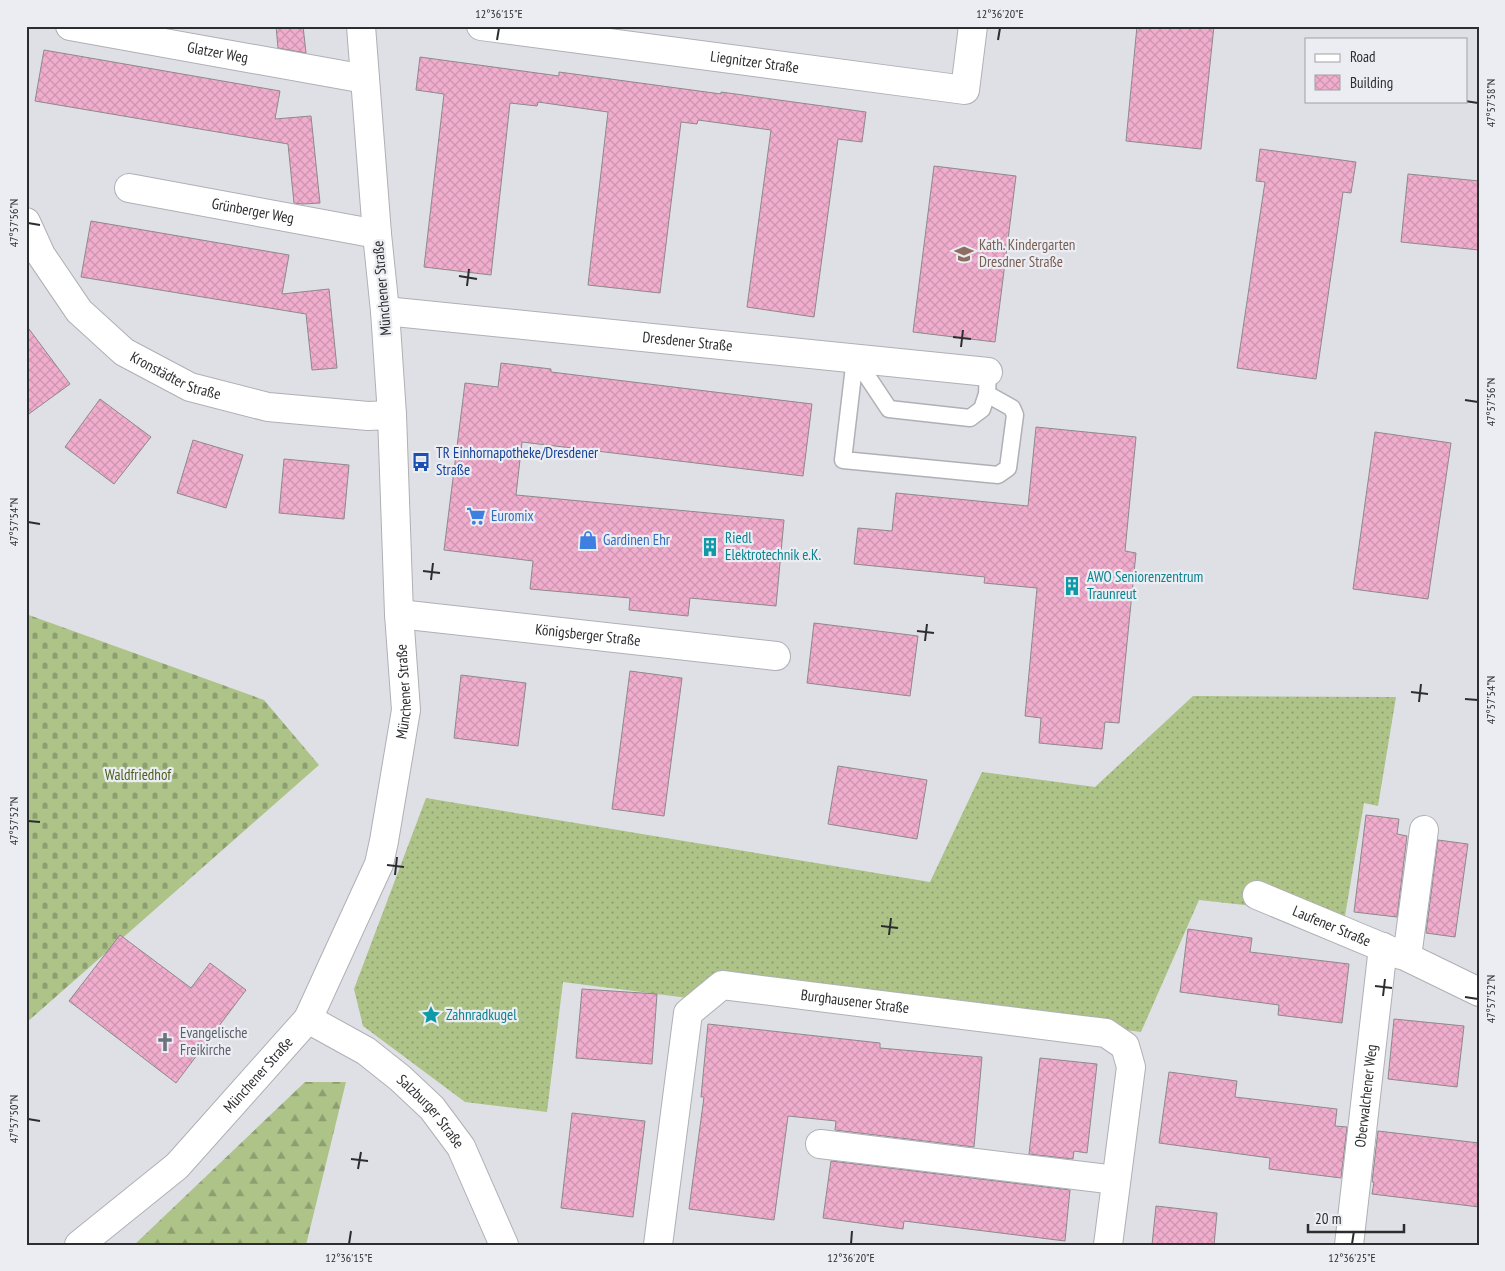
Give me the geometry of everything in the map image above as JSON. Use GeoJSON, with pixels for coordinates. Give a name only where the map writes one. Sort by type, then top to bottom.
{"type":"FeatureCollection","features":[{"type":"Feature","properties":{"kind":"street","name":"Glatzer Weg"},"geometry":{"type":"LineString","coordinates":[[70,26],[365,79]]}},
{"type":"Feature","properties":{"kind":"street","name":"Münchener Straße"},"geometry":{"type":"LineString","coordinates":[[79,1245],[177,1166],[308,1019],[379,864],[406,710],[399,614],[392,415],[361,26]]}},
{"type":"Feature","properties":{"kind":"street","name":"Liegnitzer Straße"},"geometry":{"type":"LineString","coordinates":[[481,26],[965,90],[973,26]]}},
{"type":"Feature","properties":{"kind":"street","name":"Grünberger Weg"},"geometry":{"type":"LineString","coordinates":[[129,188],[377,234]]}},
{"type":"Feature","properties":{"kind":"street","name":"Kronstädter Straße"},"geometry":{"type":"LineString","coordinates":[[26,222],[41,255],[79,311],[132,357],[190,387],[268,407],[368,416],[392,415]]}},
{"type":"Feature","properties":{"kind":"street","name":"Dresdener Straße"},"geometry":{"type":"LineString","coordinates":[[385,311],[854,358],[988,383]]}},
{"type":"Feature","properties":{"kind":"street","name":"Königsberger Straße"},"geometry":{"type":"LineString","coordinates":[[399,614],[776,656]]}},
{"type":"Feature","properties":{"kind":"street"},"geometry":{"type":"LineString","coordinates":[[1395,952],[1424,830]]}},
{"type":"Feature","properties":{"kind":"street","name":"Laufener Straße"},"geometry":{"type":"LineString","coordinates":[[1257,895],[1395,952],[1479,992]]}},
{"type":"Feature","properties":{"kind":"street","name":"Oberwalchener Weg"},"geometry":{"type":"LineString","coordinates":[[1349,1245],[1395,952]]}},
{"type":"Feature","properties":{"kind":"street","name":"Burghausener Straße"},"geometry":{"type":"LineString","coordinates":[[658,1245],[688,1013],[722,985],[1106,1033],[1125,1046],[1131,1067],[1108,1245]]}},
{"type":"Feature","properties":{"kind":"street","name":"Salzburger Straße"},"geometry":{"type":"LineString","coordinates":[[308,1019],[366,1051],[400,1078],[432,1108],[461,1147],[504,1245]]}},
{"type":"Feature","properties":{"kind":"street"},"geometry":{"type":"LineString","coordinates":[[820,1144],[1116,1180]]}},
{"type":"Feature","properties":{"kind":"lane"},"geometry":{"type":"LineString","coordinates":[[854,358],[843,460],[998,475],[1008,468],[1015,415],[1012,408],[988,383]]}},
{"type":"Feature","properties":{"kind":"lane"},"geometry":{"type":"LineString","coordinates":[[854,358],[889,409],[970,418],[982,409],[988,383]]}},
{"type":"Feature","properties":{"kind":"green space","name":"Waldfriedhof"},"geometry":{"type":"Polygon","coordinates":[[[26,614],[264,700],[319,765],[26,1023],[26,614]]]}},
{"type":"Feature","properties":{"kind":"green space"},"geometry":{"type":"Polygon","coordinates":[[[1193,696],[1396,697],[1378,806],[1364,803],[1345,916],[1199,900],[1141,1032],[724,977],[688,998],[563,982],[547,1112],[465,1102],[363,1026],[354,989],[426,798],[930,882],[982,772],[1095,787],[1193,696]]]}},
{"type":"Feature","properties":{"kind":"green space"},"geometry":{"type":"Polygon","coordinates":[[[305,1082],[346,1082],[306,1245],[134,1245],[305,1082]]]}},
{"type":"Feature","properties":{"kind":"building"},"geometry":{"type":"Polygon","coordinates":[[[276,26],[303,26],[306,53],[278,48],[276,26]]]}},
{"type":"Feature","properties":{"kind":"building"},"geometry":{"type":"Polygon","coordinates":[[[1137,26],[1214,26],[1201,149],[1126,141],[1137,26]]]}},
{"type":"Feature","properties":{"kind":"building"},"geometry":{"type":"Polygon","coordinates":[[[44,50],[280,91],[275,119],[311,116],[320,203],[294,203],[288,144],[35,101],[44,50]]]}},
{"type":"Feature","properties":{"kind":"building"},"geometry":{"type":"Polygon","coordinates":[[[420,57],[559,76],[559,72],[866,112],[862,142],[838,139],[814,317],[747,307],[771,130],[698,120],[697,124],[681,122],[660,293],[588,285],[608,112],[538,102],[537,106],[510,103],[491,275],[424,267],[444,94],[416,90],[420,57]]]}},
{"type":"Feature","properties":{"kind":"building"},"geometry":{"type":"Polygon","coordinates":[[[1260,149],[1356,162],[1351,193],[1343,192],[1316,379],[1237,368],[1265,182],[1256,181],[1260,149]]]}},
{"type":"Feature","properties":{"kind":"building","name":"Kath. Kindergarten Dresdner Straße"},"geometry":{"type":"Polygon","coordinates":[[[934,166],[1016,176],[995,342],[913,332],[934,166]]]}},
{"type":"Feature","properties":{"kind":"building"},"geometry":{"type":"Polygon","coordinates":[[[1408,174],[1479,181],[1479,250],[1401,242],[1408,174]]]}},
{"type":"Feature","properties":{"kind":"building"},"geometry":{"type":"Polygon","coordinates":[[[91,221],[289,255],[282,294],[329,289],[337,368],[312,370],[306,314],[81,277],[91,221]]]}},
{"type":"Feature","properties":{"kind":"building"},"geometry":{"type":"Polygon","coordinates":[[[26,325],[70,384],[26,416],[26,325]]]}},
{"type":"Feature","properties":{"kind":"building"},"geometry":{"type":"Polygon","coordinates":[[[501,363],[551,369],[551,372],[812,404],[803,476],[522,442],[516,495],[784,520],[776,606],[690,598],[688,616],[629,610],[630,598],[530,589],[533,561],[444,550],[465,383],[498,387],[501,363]]]}},
{"type":"Feature","properties":{"kind":"building"},"geometry":{"type":"Polygon","coordinates":[[[100,399],[151,437],[114,484],[65,447],[100,399]]]}},
{"type":"Feature","properties":{"kind":"building","name":"AWO Seniorenzentrum Traunreut"},"geometry":{"type":"Polygon","coordinates":[[[1036,427],[1136,437],[1125,551],[1136,553],[1119,723],[1105,722],[1102,749],[1039,743],[1041,718],[1025,716],[1037,588],[984,583],[985,577],[854,564],[858,528],[892,531],[896,493],[1028,506],[1036,427]]]}},
{"type":"Feature","properties":{"kind":"building"},"geometry":{"type":"Polygon","coordinates":[[[1375,432],[1451,443],[1428,599],[1353,589],[1375,432]]]}},
{"type":"Feature","properties":{"kind":"building"},"geometry":{"type":"Polygon","coordinates":[[[193,440],[243,455],[226,508],[177,493],[193,440]]]}},
{"type":"Feature","properties":{"kind":"building"},"geometry":{"type":"Polygon","coordinates":[[[284,459],[349,465],[344,519],[279,513],[284,459]]]}},
{"type":"Feature","properties":{"kind":"building"},"geometry":{"type":"Polygon","coordinates":[[[814,623],[918,636],[910,696],[807,683],[814,623]]]}},
{"type":"Feature","properties":{"kind":"building"},"geometry":{"type":"Polygon","coordinates":[[[630,671],[682,678],[664,816],[612,809],[630,671]]]}},
{"type":"Feature","properties":{"kind":"building"},"geometry":{"type":"Polygon","coordinates":[[[461,675],[526,683],[518,746],[454,738],[461,675]]]}},
{"type":"Feature","properties":{"kind":"building"},"geometry":{"type":"Polygon","coordinates":[[[838,766],[927,780],[917,839],[828,824],[838,766]]]}},
{"type":"Feature","properties":{"kind":"building"},"geometry":{"type":"Polygon","coordinates":[[[1366,815],[1399,819],[1397,834],[1407,836],[1397,917],[1354,912],[1366,815]]]}},
{"type":"Feature","properties":{"kind":"building"},"geometry":{"type":"Polygon","coordinates":[[[1438,840],[1468,844],[1455,937],[1426,933],[1438,840]]]}},
{"type":"Feature","properties":{"kind":"building"},"geometry":{"type":"Polygon","coordinates":[[[1188,929],[1252,938],[1250,952],[1349,964],[1342,1023],[1278,1015],[1279,1005],[1180,992],[1188,929]]]}},
{"type":"Feature","properties":{"kind":"building","name":"Evangelische Freikirche"},"geometry":{"type":"Polygon","coordinates":[[[120,935],[191,988],[210,963],[246,990],[176,1083],[69,1001],[120,935]]]}},
{"type":"Feature","properties":{"kind":"building"},"geometry":{"type":"Polygon","coordinates":[[[582,989],[657,994],[652,1064],[576,1058],[582,989]]]}},
{"type":"Feature","properties":{"kind":"building"},"geometry":{"type":"Polygon","coordinates":[[[1394,1019],[1464,1026],[1457,1087],[1388,1079],[1394,1019]]]}},
{"type":"Feature","properties":{"kind":"building"},"geometry":{"type":"Polygon","coordinates":[[[708,1024],[880,1043],[880,1048],[982,1057],[974,1147],[835,1130],[836,1121],[788,1116],[774,1220],[689,1209],[704,1097],[701,1097],[708,1024]]]}},
{"type":"Feature","properties":{"kind":"building"},"geometry":{"type":"Polygon","coordinates":[[[1040,1058],[1097,1064],[1087,1153],[1074,1151],[1073,1159],[1029,1154],[1040,1058]]]}},
{"type":"Feature","properties":{"kind":"building"},"geometry":{"type":"Polygon","coordinates":[[[1169,1072],[1237,1081],[1235,1097],[1337,1109],[1335,1126],[1347,1127],[1341,1178],[1269,1169],[1270,1158],[1159,1143],[1169,1072]]]}},
{"type":"Feature","properties":{"kind":"building"},"geometry":{"type":"Polygon","coordinates":[[[572,1113],[645,1121],[633,1217],[561,1208],[572,1113]]]}},
{"type":"Feature","properties":{"kind":"building"},"geometry":{"type":"Polygon","coordinates":[[[1378,1131],[1479,1143],[1479,1207],[1372,1194],[1378,1131]]]}},
{"type":"Feature","properties":{"kind":"building"},"geometry":{"type":"Polygon","coordinates":[[[831,1161],[1070,1190],[1065,1241],[904,1221],[903,1229],[823,1218],[831,1161]]]}},
{"type":"Feature","properties":{"kind":"building"},"geometry":{"type":"Polygon","coordinates":[[[1156,1206],[1217,1213],[1214,1245],[1152,1245],[1156,1206]]]}},
{"type":"Feature","properties":{"kind":"place","name":"Kath. Kindergarten Dresdner Straße"},"geometry":{"type":"Point","coordinates":[964,254]}},
{"type":"Feature","properties":{"kind":"place","name":"TR Einhornapotheke/Dresdener Straße"},"geometry":{"type":"Point","coordinates":[421,462]}},
{"type":"Feature","properties":{"kind":"place","name":"Euromix"},"geometry":{"type":"Point","coordinates":[476,516]}},
{"type":"Feature","properties":{"kind":"place","name":"Gardinen Ehr"},"geometry":{"type":"Point","coordinates":[588,540]}},
{"type":"Feature","properties":{"kind":"place","name":"Riedl Elektrotechnik e.K."},"geometry":{"type":"Point","coordinates":[710,547]}},
{"type":"Feature","properties":{"kind":"place","name":"AWO Seniorenzentrum Traunreut"},"geometry":{"type":"Point","coordinates":[1072,586]}},
{"type":"Feature","properties":{"kind":"place","name":"Zahnradkugel"},"geometry":{"type":"Point","coordinates":[431,1015]}},
{"type":"Feature","properties":{"kind":"place","name":"Evangelische Freikirche"},"geometry":{"type":"Point","coordinates":[165,1042]}}]}
